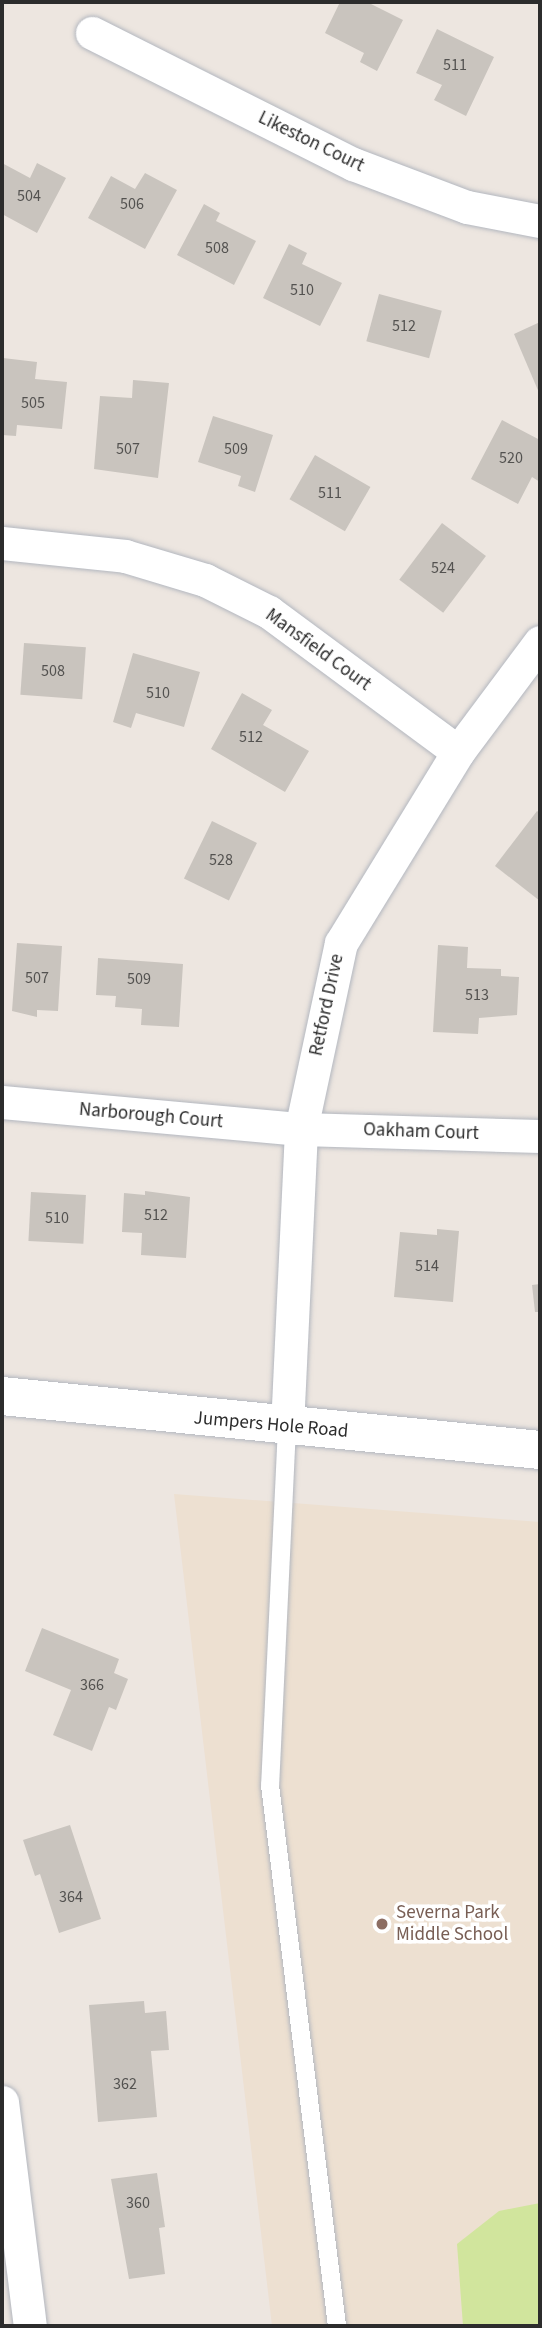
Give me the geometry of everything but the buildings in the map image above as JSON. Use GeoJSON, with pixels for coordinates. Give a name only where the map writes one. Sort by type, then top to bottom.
{"type":"FeatureCollection","features":[{"type":"Feature","properties":{"kind":"main road","name":"Jumpers Hole Road"},"geometry":{"type":"LineString","coordinates":[[2,1396],[287,1427],[540,1450]]}},
{"type":"Feature","properties":{"kind":"street","name":"Likeston Court"},"geometry":{"type":"LineString","coordinates":[[92,33],[353,164],[467,207],[540,221]]}},
{"type":"Feature","properties":{"kind":"street","name":"Mansfield Court"},"geometry":{"type":"LineString","coordinates":[[2,543],[125,556],[205,580],[269,612],[458,752]]}},
{"type":"Feature","properties":{"kind":"street","name":"Retford Drive"},"geometry":{"type":"LineString","coordinates":[[287,1427],[301,1129],[341,943],[458,752],[540,642]]}},
{"type":"Feature","properties":{"kind":"street","name":"Narborough Court"},"geometry":{"type":"LineString","coordinates":[[2,1102],[301,1129]]}},
{"type":"Feature","properties":{"kind":"street","name":"Oakham Court"},"geometry":{"type":"LineString","coordinates":[[301,1129],[540,1136]]}},
{"type":"Feature","properties":{"kind":"street"},"geometry":{"type":"LineString","coordinates":[[2,2102],[8,2185],[30,2326]]}},
{"type":"Feature","properties":{"kind":"lane"},"geometry":{"type":"LineString","coordinates":[[287,1427],[270,1785],[337,2326]]}},
{"type":"Feature","properties":{"kind":"shaded area","name":"Severna Park Middle School"},"geometry":{"type":"Polygon","coordinates":[[[174,1494],[540,1522],[540,2326],[272,2326],[174,1494]]]}},
{"type":"Feature","properties":{"kind":"green space"},"geometry":{"type":"Polygon","coordinates":[[[540,2203],[540,2326],[463,2326],[457,2244],[499,2211],[540,2203]]]}},
{"type":"Feature","properties":{"kind":"place","name":"Severna Park Middle School"},"geometry":{"type":"Point","coordinates":[382,1924]}}]}
